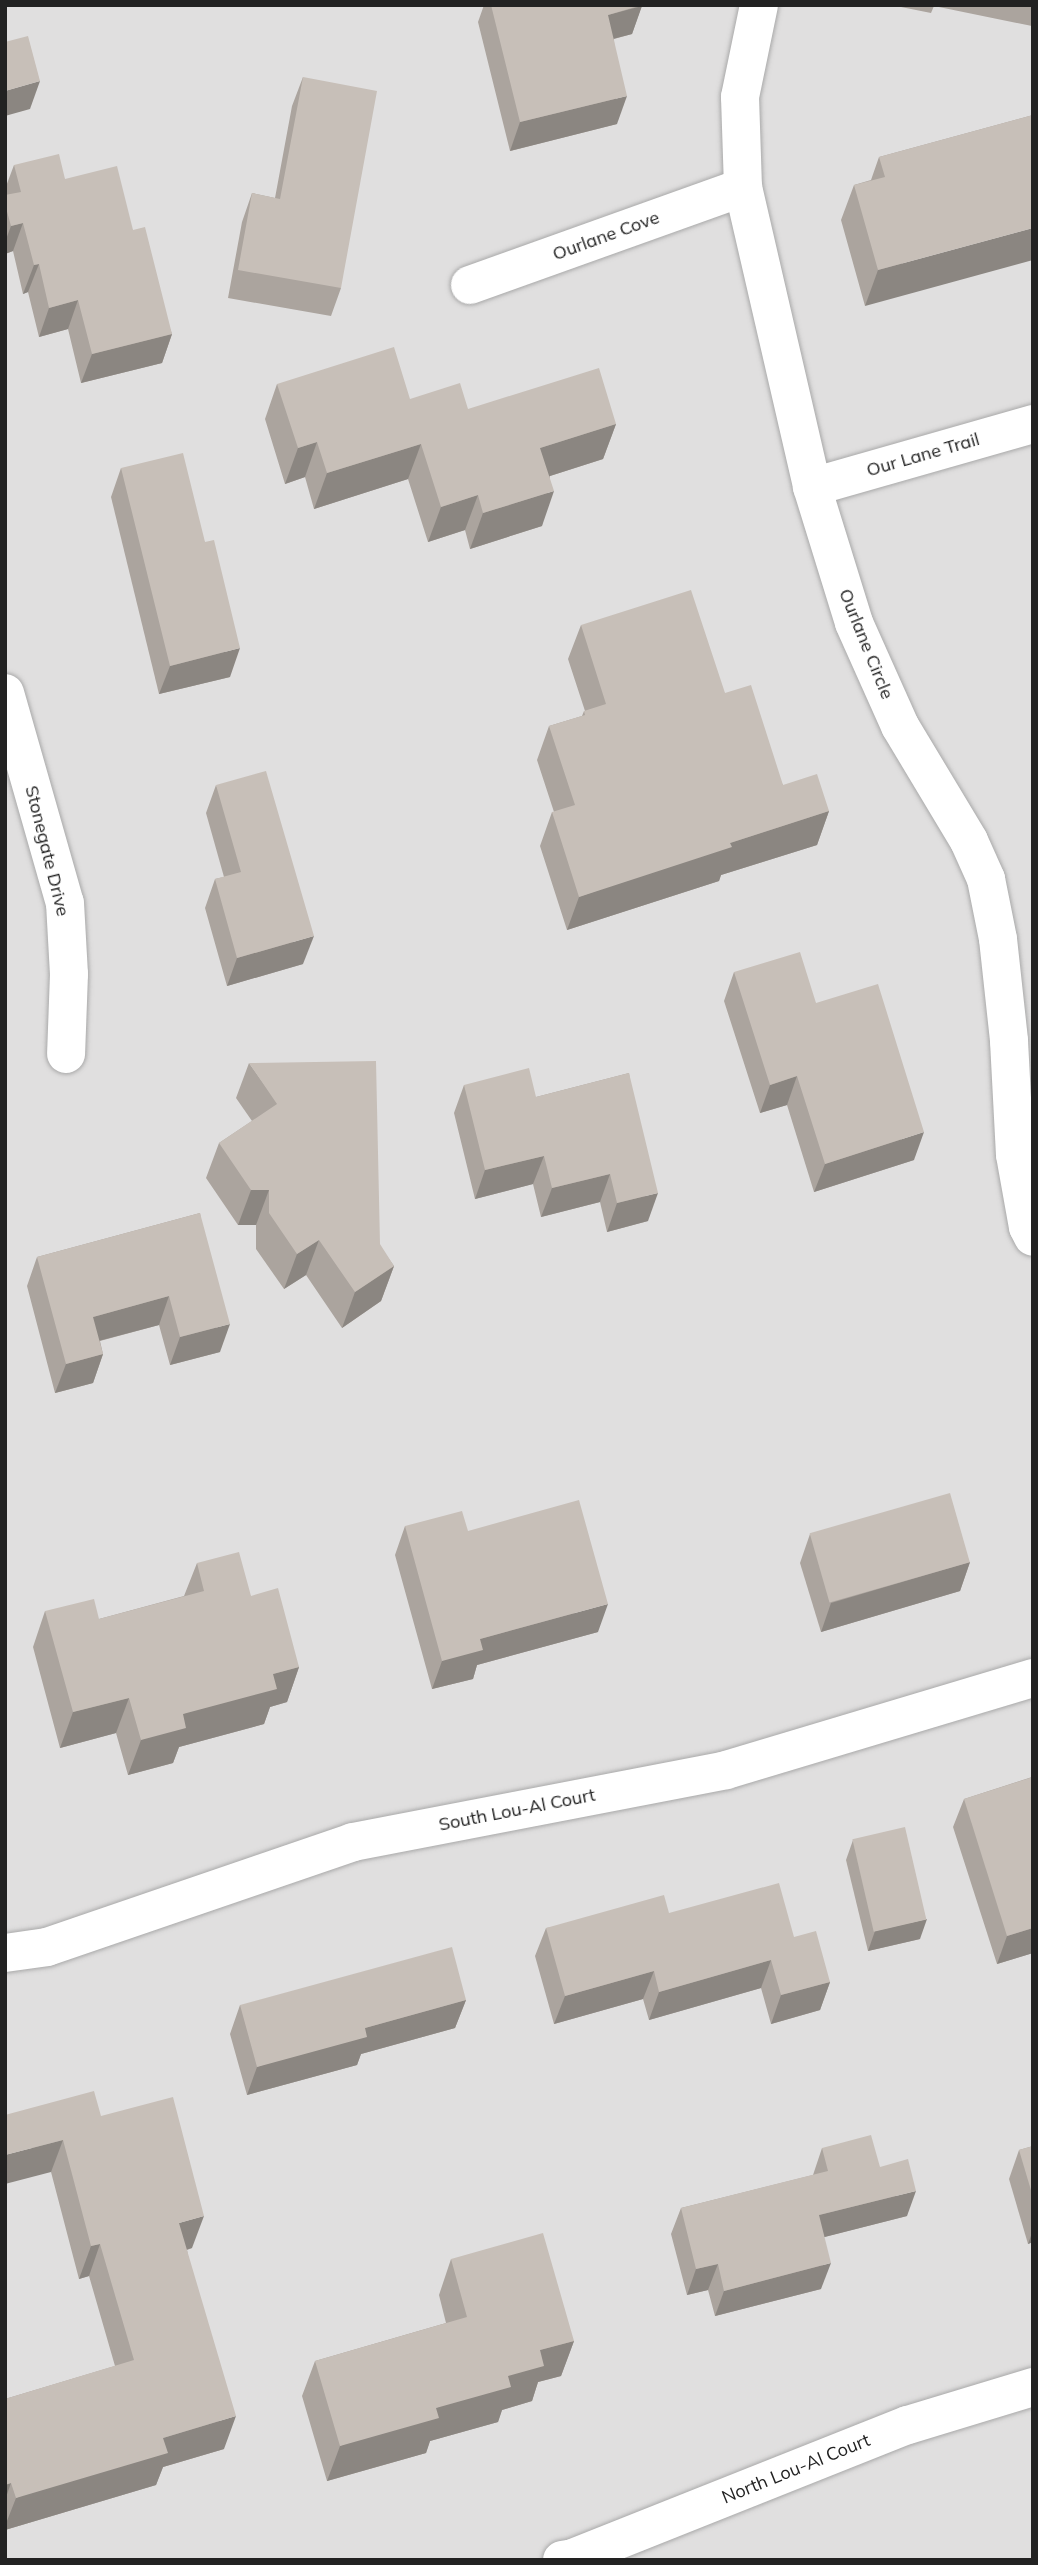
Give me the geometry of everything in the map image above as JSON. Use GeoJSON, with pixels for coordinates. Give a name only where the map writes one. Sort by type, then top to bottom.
{"type":"FeatureCollection","features":[{"type":"Feature","properties":{"kind":"street","name":"Ourlane Circle"},"geometry":{"type":"LineString","coordinates":[[759,5],[740,97],[743,187],[813,487],[854,624],[900,726],[969,841],[986,879],[998,939],[1009,1041],[1015,1154],[1030,1232]]}},
{"type":"Feature","properties":{"kind":"street","name":"Ourlane Cove"},"geometry":{"type":"LineString","coordinates":[[470,285],[743,187]]}},
{"type":"Feature","properties":{"kind":"street","name":"Our Lane Trail"},"geometry":{"type":"LineString","coordinates":[[813,487],[1033,424]]}},
{"type":"Feature","properties":{"kind":"street","name":"Stonegate Drive"},"geometry":{"type":"LineString","coordinates":[[5,693],[65,903],[69,974],[66,1054]]}},
{"type":"Feature","properties":{"kind":"street","name":"South Lou-Al Court"},"geometry":{"type":"LineString","coordinates":[[5,1953],[47,1947],[353,1842],[726,1770],[1033,1678]]}},
{"type":"Feature","properties":{"kind":"street","name":"North Lou-Al Court"},"geometry":{"type":"LineString","coordinates":[[562,2560],[573,2558],[908,2425],[1033,2387]]}},
{"type":"Feature","properties":{"kind":"shaded area"},"geometry":{"type":"Polygon","coordinates":[[[5,5],[1033,5],[1033,2560],[5,2560],[5,5]]]}},
{"type":"Feature","properties":{"kind":"building"},"geometry":{"type":"Polygon","coordinates":[[[491,5],[642,5],[608,15],[627,96],[520,122],[491,5]]]}},
{"type":"Feature","properties":{"kind":"building"},"geometry":{"type":"Polygon","coordinates":[[[28,36],[40,81],[5,91],[5,42],[28,36]]]}},
{"type":"Feature","properties":{"kind":"building"},"geometry":{"type":"Polygon","coordinates":[[[303,77],[377,91],[341,288],[238,270],[252,193],[280,199],[303,77]]]}},
{"type":"Feature","properties":{"kind":"building"},"geometry":{"type":"Polygon","coordinates":[[[1033,115],[1033,228],[878,270],[854,185],[885,177],[879,157],[1033,115]]]}},
{"type":"Feature","properties":{"kind":"building"},"geometry":{"type":"Polygon","coordinates":[[[59,154],[65,179],[117,166],[133,230],[145,227],[172,334],[92,354],[78,300],[49,308],[39,264],[34,265],[23,223],[11,226],[5,195],[21,192],[14,165],[59,154]]]}},
{"type":"Feature","properties":{"kind":"building"},"geometry":{"type":"Polygon","coordinates":[[[394,347],[410,399],[460,383],[468,409],[599,368],[616,424],[540,448],[554,491],[483,513],[478,495],[441,507],[421,444],[327,473],[317,442],[298,448],[277,384],[394,347]]]}},
{"type":"Feature","properties":{"kind":"building"},"geometry":{"type":"Polygon","coordinates":[[[183,453],[205,542],[214,540],[240,648],[170,666],[121,468],[183,453]]]}},
{"type":"Feature","properties":{"kind":"building"},"geometry":{"type":"Polygon","coordinates":[[[691,590],[725,693],[751,685],[783,785],[817,774],[829,811],[730,843],[732,847],[579,897],[552,812],[575,805],[549,726],[585,715],[584,711],[606,704],[581,625],[691,590]]]}},
{"type":"Feature","properties":{"kind":"building"},"geometry":{"type":"Polygon","coordinates":[[[266,771],[314,936],[237,958],[215,879],[241,872],[216,785],[266,771]]]}},
{"type":"Feature","properties":{"kind":"building"},"geometry":{"type":"Polygon","coordinates":[[[800,952],[816,1003],[878,984],[924,1132],[825,1164],[797,1076],[770,1085],[734,972],[800,952]]]}},
{"type":"Feature","properties":{"kind":"building"},"geometry":{"type":"Polygon","coordinates":[[[376,1061],[380,1244],[394,1266],[355,1292],[319,1240],[297,1254],[269,1213],[269,1190],[251,1190],[219,1143],[277,1104],[249,1063],[376,1061]]]}},
{"type":"Feature","properties":{"kind":"building"},"geometry":{"type":"Polygon","coordinates":[[[529,1068],[536,1097],[629,1073],[658,1193],[617,1203],[610,1174],[552,1188],[544,1156],[485,1170],[464,1085],[529,1068]]]}},
{"type":"Feature","properties":{"kind":"building"},"geometry":{"type":"Polygon","coordinates":[[[200,1213],[230,1324],[180,1337],[169,1296],[93,1317],[103,1354],[66,1364],[37,1257],[200,1213]]]}},
{"type":"Feature","properties":{"kind":"building"},"geometry":{"type":"Polygon","coordinates":[[[950,1493],[970,1562],[830,1602],[810,1533],[950,1493]]]}},
{"type":"Feature","properties":{"kind":"building"},"geometry":{"type":"Polygon","coordinates":[[[579,1500],[608,1604],[480,1639],[483,1650],[442,1661],[405,1526],[462,1511],[468,1531],[579,1500]]]}},
{"type":"Feature","properties":{"kind":"building"},"geometry":{"type":"Polygon","coordinates":[[[239,1552],[251,1596],[278,1588],[299,1667],[273,1674],[277,1689],[183,1714],[186,1728],[141,1740],[129,1698],[73,1712],[45,1611],[94,1599],[99,1619],[204,1591],[197,1563],[239,1552]]]}},
{"type":"Feature","properties":{"kind":"building"},"geometry":{"type":"Polygon","coordinates":[[[1033,1777],[1033,1928],[1007,1936],[964,1799],[1033,1777]]]}},
{"type":"Feature","properties":{"kind":"building"},"geometry":{"type":"Polygon","coordinates":[[[905,1827],[926,1920],[874,1932],[852,1839],[905,1827]]]}},
{"type":"Feature","properties":{"kind":"building"},"geometry":{"type":"Polygon","coordinates":[[[779,1883],[794,1937],[816,1931],[830,1982],[781,1995],[771,1960],[659,1992],[654,1971],[565,1996],[546,1928],[664,1895],[669,1913],[779,1883]]]}},
{"type":"Feature","properties":{"kind":"building"},"geometry":{"type":"Polygon","coordinates":[[[452,1947],[466,2000],[365,2028],[367,2037],[257,2067],[240,2005],[452,1947]]]}},
{"type":"Feature","properties":{"kind":"building"},"geometry":{"type":"Polygon","coordinates":[[[94,2091],[101,2116],[173,2097],[204,2216],[179,2223],[236,2416],[163,2438],[168,2453],[16,2498],[11,2483],[5,2485],[5,2399],[134,2360],[100,2244],[91,2246],[63,2140],[5,2155],[5,2115],[94,2091]]]}},
{"type":"Feature","properties":{"kind":"building"},"geometry":{"type":"Polygon","coordinates":[[[871,2135],[880,2167],[908,2159],[916,2191],[819,2215],[831,2263],[724,2291],[718,2264],[696,2269],[681,2208],[828,2171],[822,2148],[871,2135]]]}},
{"type":"Feature","properties":{"kind":"building"},"geometry":{"type":"Polygon","coordinates":[[[1033,2146],[1033,2197],[1019,2150],[1033,2146]]]}},
{"type":"Feature","properties":{"kind":"building"},"geometry":{"type":"Polygon","coordinates":[[[543,2233],[574,2341],[540,2350],[544,2366],[508,2376],[511,2387],[436,2408],[439,2418],[340,2446],[315,2361],[467,2317],[451,2259],[543,2233]]]}}]}
